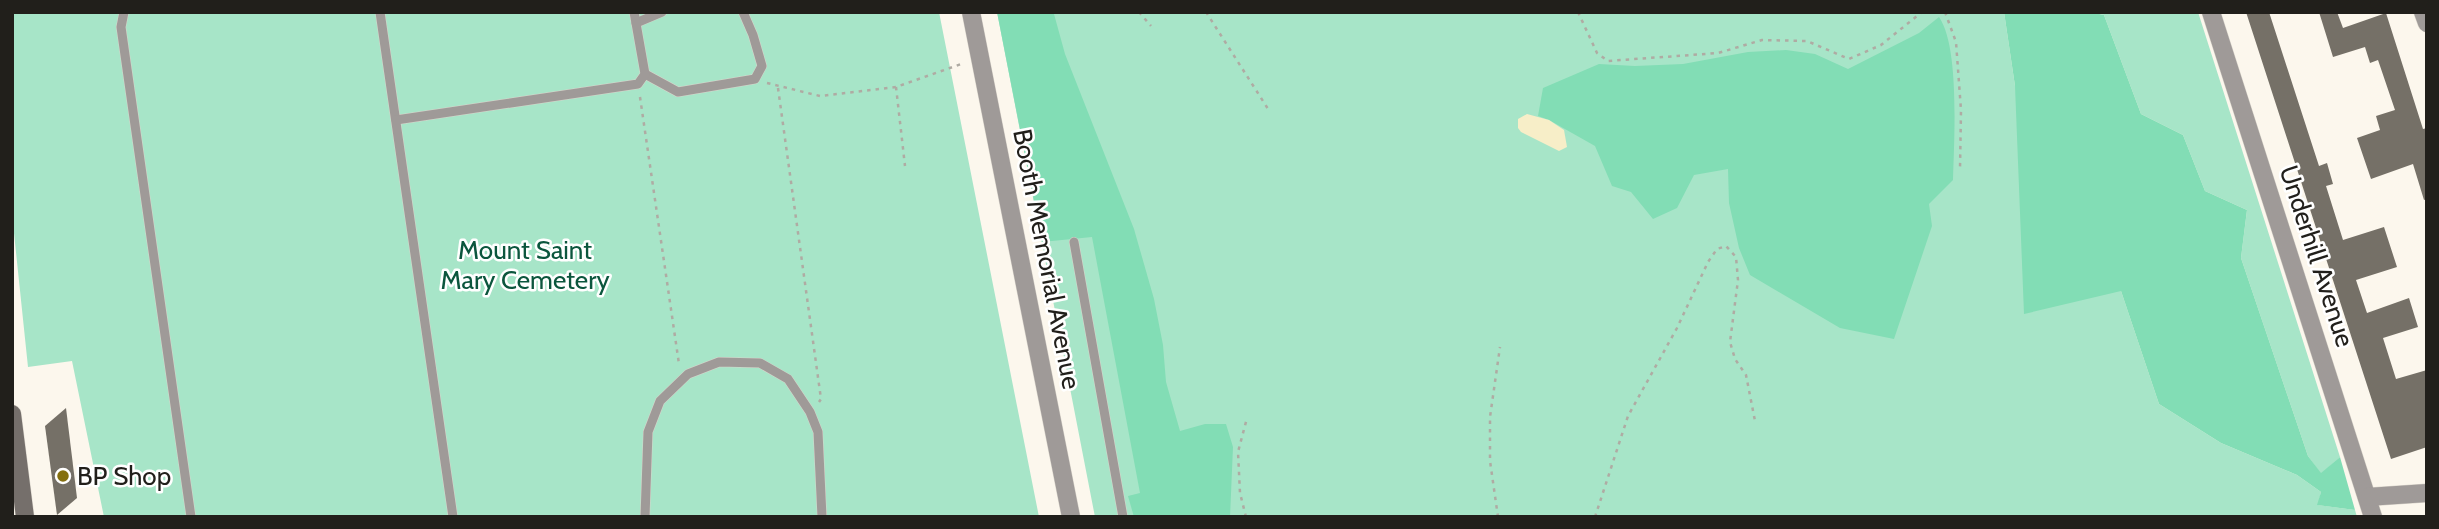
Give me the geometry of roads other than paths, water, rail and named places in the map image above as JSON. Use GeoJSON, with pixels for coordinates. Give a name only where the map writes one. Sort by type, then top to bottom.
{"type":"FeatureCollection","features":[{"type":"Feature","properties":{"kind":"main road"},"geometry":{"type":"LineString","coordinates":[[12,414],[25,517]]}},
{"type":"Feature","properties":{"kind":"street","name":"Booth Memorial Avenue"},"geometry":{"type":"LineString","coordinates":[[971,12],[1071,517]]}},
{"type":"Feature","properties":{"kind":"street","name":"Underhill Avenue"},"geometry":{"type":"LineString","coordinates":[[2211,12],[2373,517]]}},
{"type":"Feature","properties":{"kind":"street"},"geometry":{"type":"LineString","coordinates":[[2423,12],[2427,23]]}},
{"type":"Feature","properties":{"kind":"street"},"geometry":{"type":"LineString","coordinates":[[2367,498],[2427,493]]}},
{"type":"Feature","properties":{"kind":"lane"},"geometry":{"type":"LineString","coordinates":[[124,12],[121,27],[191,517]]}},
{"type":"Feature","properties":{"kind":"lane"},"geometry":{"type":"LineString","coordinates":[[380,12],[453,517]]}},
{"type":"Feature","properties":{"kind":"lane"},"geometry":{"type":"LineString","coordinates":[[396,120],[638,84],[645,75],[634,12]]}},
{"type":"Feature","properties":{"kind":"lane"},"geometry":{"type":"LineString","coordinates":[[636,23],[662,12]]}},
{"type":"Feature","properties":{"kind":"lane"},"geometry":{"type":"LineString","coordinates":[[645,75],[678,92],[755,79],[762,66],[743,12]]}},
{"type":"Feature","properties":{"kind":"lane"},"geometry":{"type":"LineString","coordinates":[[1074,242],[1123,517]]}},
{"type":"Feature","properties":{"kind":"lane"},"geometry":{"type":"LineString","coordinates":[[645,517],[648,432],[660,401],[688,374],[719,362],[760,363],[788,379],[810,412],[818,432],[822,517]]}},
{"type":"Feature","properties":{"kind":"place","name":"BP Shop"},"geometry":{"type":"Point","coordinates":[63,476]}},
{"type":"Feature","properties":{"kind":"park label","name":"Mount Saint Mary Cemetery"},"geometry":{"type":"Point","coordinates":[525,265]}}]}
